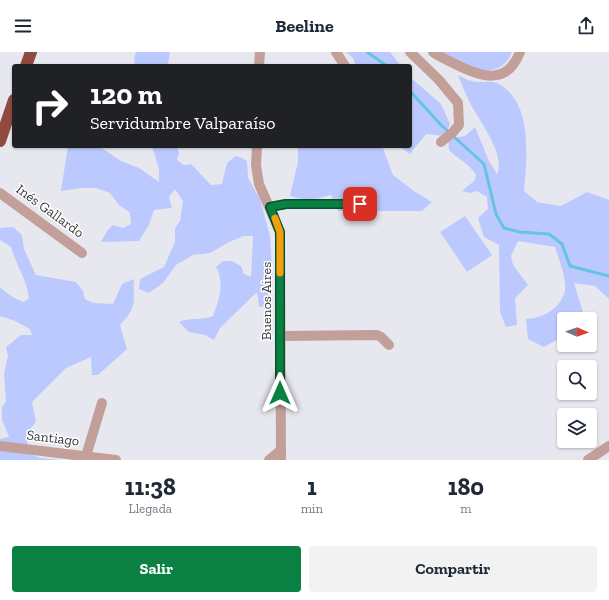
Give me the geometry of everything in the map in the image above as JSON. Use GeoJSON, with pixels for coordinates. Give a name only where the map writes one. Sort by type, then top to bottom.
{"type":"FeatureCollection","features":[{"type":"Feature","properties":{"kind":"highway"},"geometry":{"type":"LineString","coordinates":[[27,64],[31,52]]}},
{"type":"Feature","properties":{"kind":"highway"},"geometry":{"type":"LineString","coordinates":[[0,141],[12,106]]}},
{"type":"Feature","properties":{"kind":"street"},"geometry":{"type":"LineString","coordinates":[[259,64],[260,52]]}},
{"type":"Feature","properties":{"kind":"street"},"geometry":{"type":"LineString","coordinates":[[336,52],[344,64]]}},
{"type":"Feature","properties":{"kind":"street"},"geometry":{"type":"LineString","coordinates":[[410,52],[439,80],[458,103],[459,125],[446,138]]}},
{"type":"Feature","properties":{"kind":"street"},"geometry":{"type":"LineString","coordinates":[[433,52],[475,74],[487,77],[501,74],[516,64],[520,52]]}},
{"type":"Feature","properties":{"kind":"street","name":"Buenos Aires"},"geometry":{"type":"LineString","coordinates":[[256,148],[256,165],[259,184],[280,232],[281,455]]}},
{"type":"Feature","properties":{"kind":"street","name":"Inés Gallardo"},"geometry":{"type":"LineString","coordinates":[[0,193],[82,254]]}},
{"type":"Feature","properties":{"kind":"street"},"geometry":{"type":"LineString","coordinates":[[270,207],[286,204],[360,204]]}},
{"type":"Feature","properties":{"kind":"street"},"geometry":{"type":"LineString","coordinates":[[280,336],[377,335],[389,345]]}},
{"type":"Feature","properties":{"kind":"street"},"geometry":{"type":"LineString","coordinates":[[86,456],[102,403]]}},
{"type":"Feature","properties":{"kind":"street","name":"Santiago"},"geometry":{"type":"LineString","coordinates":[[0,446],[116,460]]}},
{"type":"Feature","properties":{"kind":"street"},"geometry":{"type":"LineString","coordinates":[[588,460],[609,446]]}},
{"type":"Feature","properties":{"kind":"street"},"geometry":{"type":"LineString","coordinates":[[269,460],[281,455]]}},
{"type":"Feature","properties":{"kind":"shaded area"},"geometry":{"type":"Polygon","coordinates":[[[136,52],[170,52],[168,64],[135,64],[134,58],[136,52]]]}},
{"type":"Feature","properties":{"kind":"shaded area"},"geometry":{"type":"Polygon","coordinates":[[[346,52],[390,52],[399,64],[355,64],[353,58],[346,52]]]}},
{"type":"Feature","properties":{"kind":"shaded area"},"geometry":{"type":"Polygon","coordinates":[[[433,52],[512,52],[502,66],[475,74],[433,52]]]}},
{"type":"Feature","properties":{"kind":"shaded area"},"geometry":{"type":"Polygon","coordinates":[[[458,75],[475,82],[493,82],[499,84],[510,93],[518,104],[523,118],[525,132],[526,163],[524,191],[537,202],[561,206],[587,192],[609,200],[609,299],[595,286],[574,283],[583,312],[557,312],[557,340],[544,347],[528,339],[526,319],[539,317],[551,311],[560,302],[565,290],[565,280],[562,268],[555,247],[518,241],[511,256],[513,265],[528,285],[515,298],[517,325],[506,327],[500,312],[499,245],[484,237],[478,218],[488,209],[487,197],[477,191],[470,193],[462,191],[474,181],[476,175],[467,164],[449,150],[448,139],[465,136],[475,127],[489,161],[497,174],[499,166],[495,147],[468,100],[458,75]]]}},
{"type":"Feature","properties":{"kind":"shaded area"},"geometry":{"type":"Polygon","coordinates":[[[412,79],[441,104],[450,124],[445,136],[426,134],[410,154],[402,148],[412,148],[412,79]]]}},
{"type":"Feature","properties":{"kind":"shaded area"},"geometry":{"type":"Polygon","coordinates":[[[68,148],[102,148],[121,161],[139,168],[159,182],[159,169],[153,148],[178,148],[179,153],[177,160],[184,165],[191,164],[211,185],[222,184],[227,163],[236,156],[242,158],[247,161],[248,178],[260,199],[270,236],[273,285],[265,306],[259,307],[257,292],[220,328],[214,340],[205,335],[189,332],[179,322],[213,316],[219,298],[221,285],[219,273],[216,267],[223,261],[232,261],[241,266],[244,274],[251,277],[253,236],[244,236],[229,242],[210,253],[193,255],[176,265],[163,283],[149,293],[139,289],[140,279],[164,267],[175,242],[175,228],[180,221],[183,201],[175,189],[169,197],[172,208],[154,210],[149,225],[139,241],[101,242],[107,231],[113,225],[123,228],[131,224],[130,213],[118,204],[110,193],[96,188],[81,188],[61,191],[68,148]]]}},
{"type":"Feature","properties":{"kind":"shaded area"},"geometry":{"type":"Polygon","coordinates":[[[298,148],[383,148],[393,175],[414,191],[432,202],[422,211],[338,211],[331,195],[308,201],[290,196],[298,162],[298,148]]]}},
{"type":"Feature","properties":{"kind":"shaded area"},"geometry":{"type":"Polygon","coordinates":[[[465,216],[492,255],[467,272],[440,232],[465,216]]]}},
{"type":"Feature","properties":{"kind":"shaded area"},"geometry":{"type":"Polygon","coordinates":[[[13,227],[22,235],[24,249],[36,275],[76,282],[83,291],[85,299],[93,303],[113,304],[122,284],[134,279],[134,299],[132,308],[126,319],[120,325],[127,349],[98,375],[92,375],[91,357],[66,368],[32,402],[36,422],[26,434],[29,454],[41,458],[61,460],[0,460],[0,439],[9,437],[2,420],[2,407],[6,402],[4,374],[8,356],[6,347],[21,335],[32,335],[30,329],[15,321],[0,316],[0,287],[11,296],[21,301],[24,302],[29,298],[26,285],[11,247],[0,240],[0,228],[13,227]]]}},
{"type":"Feature","properties":{"kind":"waterway"},"geometry":{"type":"LineString","coordinates":[[367,52],[384,64]]}},
{"type":"Feature","properties":{"kind":"waterway"},"geometry":{"type":"LineString","coordinates":[[412,93],[441,125],[484,164],[496,214],[504,228],[520,232],[549,234],[562,244],[570,266],[609,276]]}},
{"type":"Feature","properties":{"kind":"slow traffic"},"geometry":{"type":"LineString","coordinates":[[275,218],[280,232],[280,273]]}},
{"type":"Feature","properties":{"kind":"route"},"geometry":{"type":"LineString","coordinates":[[280,393],[280,232],[270,207],[286,204],[360,204]]}}]}
